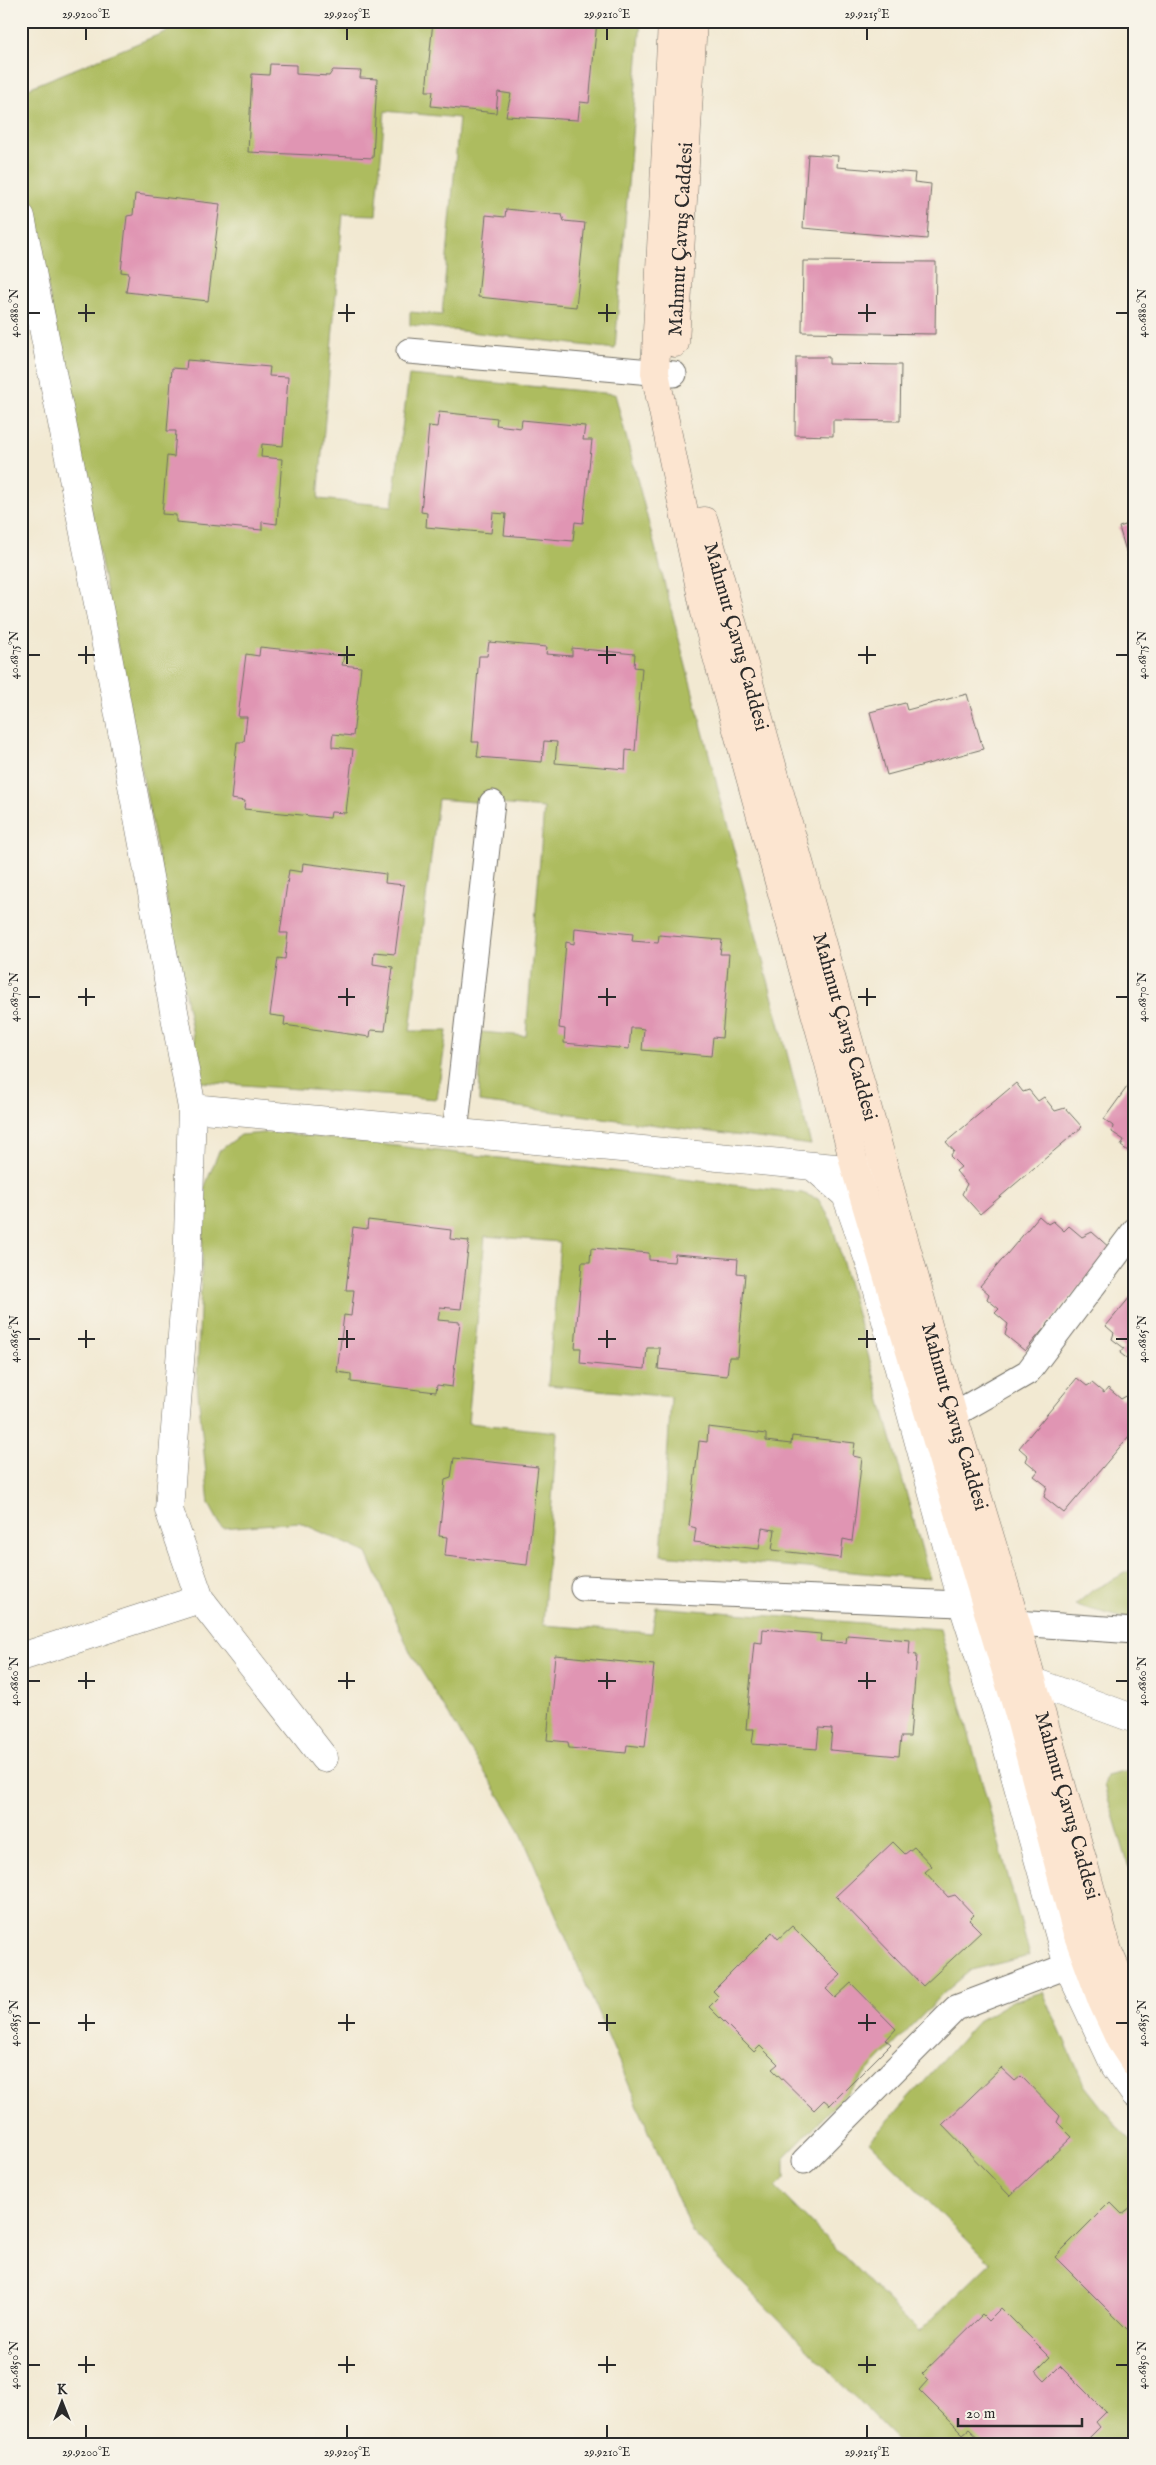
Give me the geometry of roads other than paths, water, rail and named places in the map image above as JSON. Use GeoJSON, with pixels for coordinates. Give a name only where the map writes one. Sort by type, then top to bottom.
{"type":"FeatureCollection","features":[{"type":"Feature","properties":{"kind":"main road"},"geometry":{"type":"LineString","coordinates":[[672,21],[664,373],[706,617],[828,1060],[856,1171],[994,1610],[1018,1712],[1087,1959],[1120,2040],[1135,2063]]}},
{"type":"Feature","properties":{"kind":"main road","name":"Mahmut Çavuş Caddesi"},"geometry":{"type":"LineString","coordinates":[[693,21],[664,373],[710,547],[952,1415],[994,1610],[1031,1681],[1087,1959],[1135,2013]]}},
{"type":"Feature","properties":{"kind":"street"},"geometry":{"type":"LineString","coordinates":[[21,217],[102,622],[192,1108],[187,1268],[169,1510],[200,1599],[324,1758]]}},
{"type":"Feature","properties":{"kind":"street"},"geometry":{"type":"LineString","coordinates":[[192,1108],[856,1171],[884,1172]]}},
{"type":"Feature","properties":{"kind":"street"},"geometry":{"type":"LineString","coordinates":[[814,1167],[846,1195],[994,1610]]}},
{"type":"Feature","properties":{"kind":"street"},"geometry":{"type":"LineString","coordinates":[[21,1657],[200,1599]]}},
{"type":"Feature","properties":{"kind":"street"},"geometry":{"type":"LineString","coordinates":[[1031,1681],[1135,1720]]}},
{"type":"Feature","properties":{"kind":"street"},"geometry":{"type":"LineString","coordinates":[[1087,1959],[1115,2066],[1135,2094]]}},
{"type":"Feature","properties":{"kind":"lane"},"geometry":{"type":"LineString","coordinates":[[409,351],[664,373]]}},
{"type":"Feature","properties":{"kind":"lane"},"geometry":{"type":"LineString","coordinates":[[455,1133],[492,803]]}},
{"type":"Feature","properties":{"kind":"lane"},"geometry":{"type":"LineString","coordinates":[[952,1415],[1028,1372],[1135,1230]]}},
{"type":"Feature","properties":{"kind":"lane"},"geometry":{"type":"LineString","coordinates":[[584,1588],[994,1610],[1135,1631]]}},
{"type":"Feature","properties":{"kind":"lane"},"geometry":{"type":"LineString","coordinates":[[804,2161],[956,2008],[1087,1959]]}}]}
